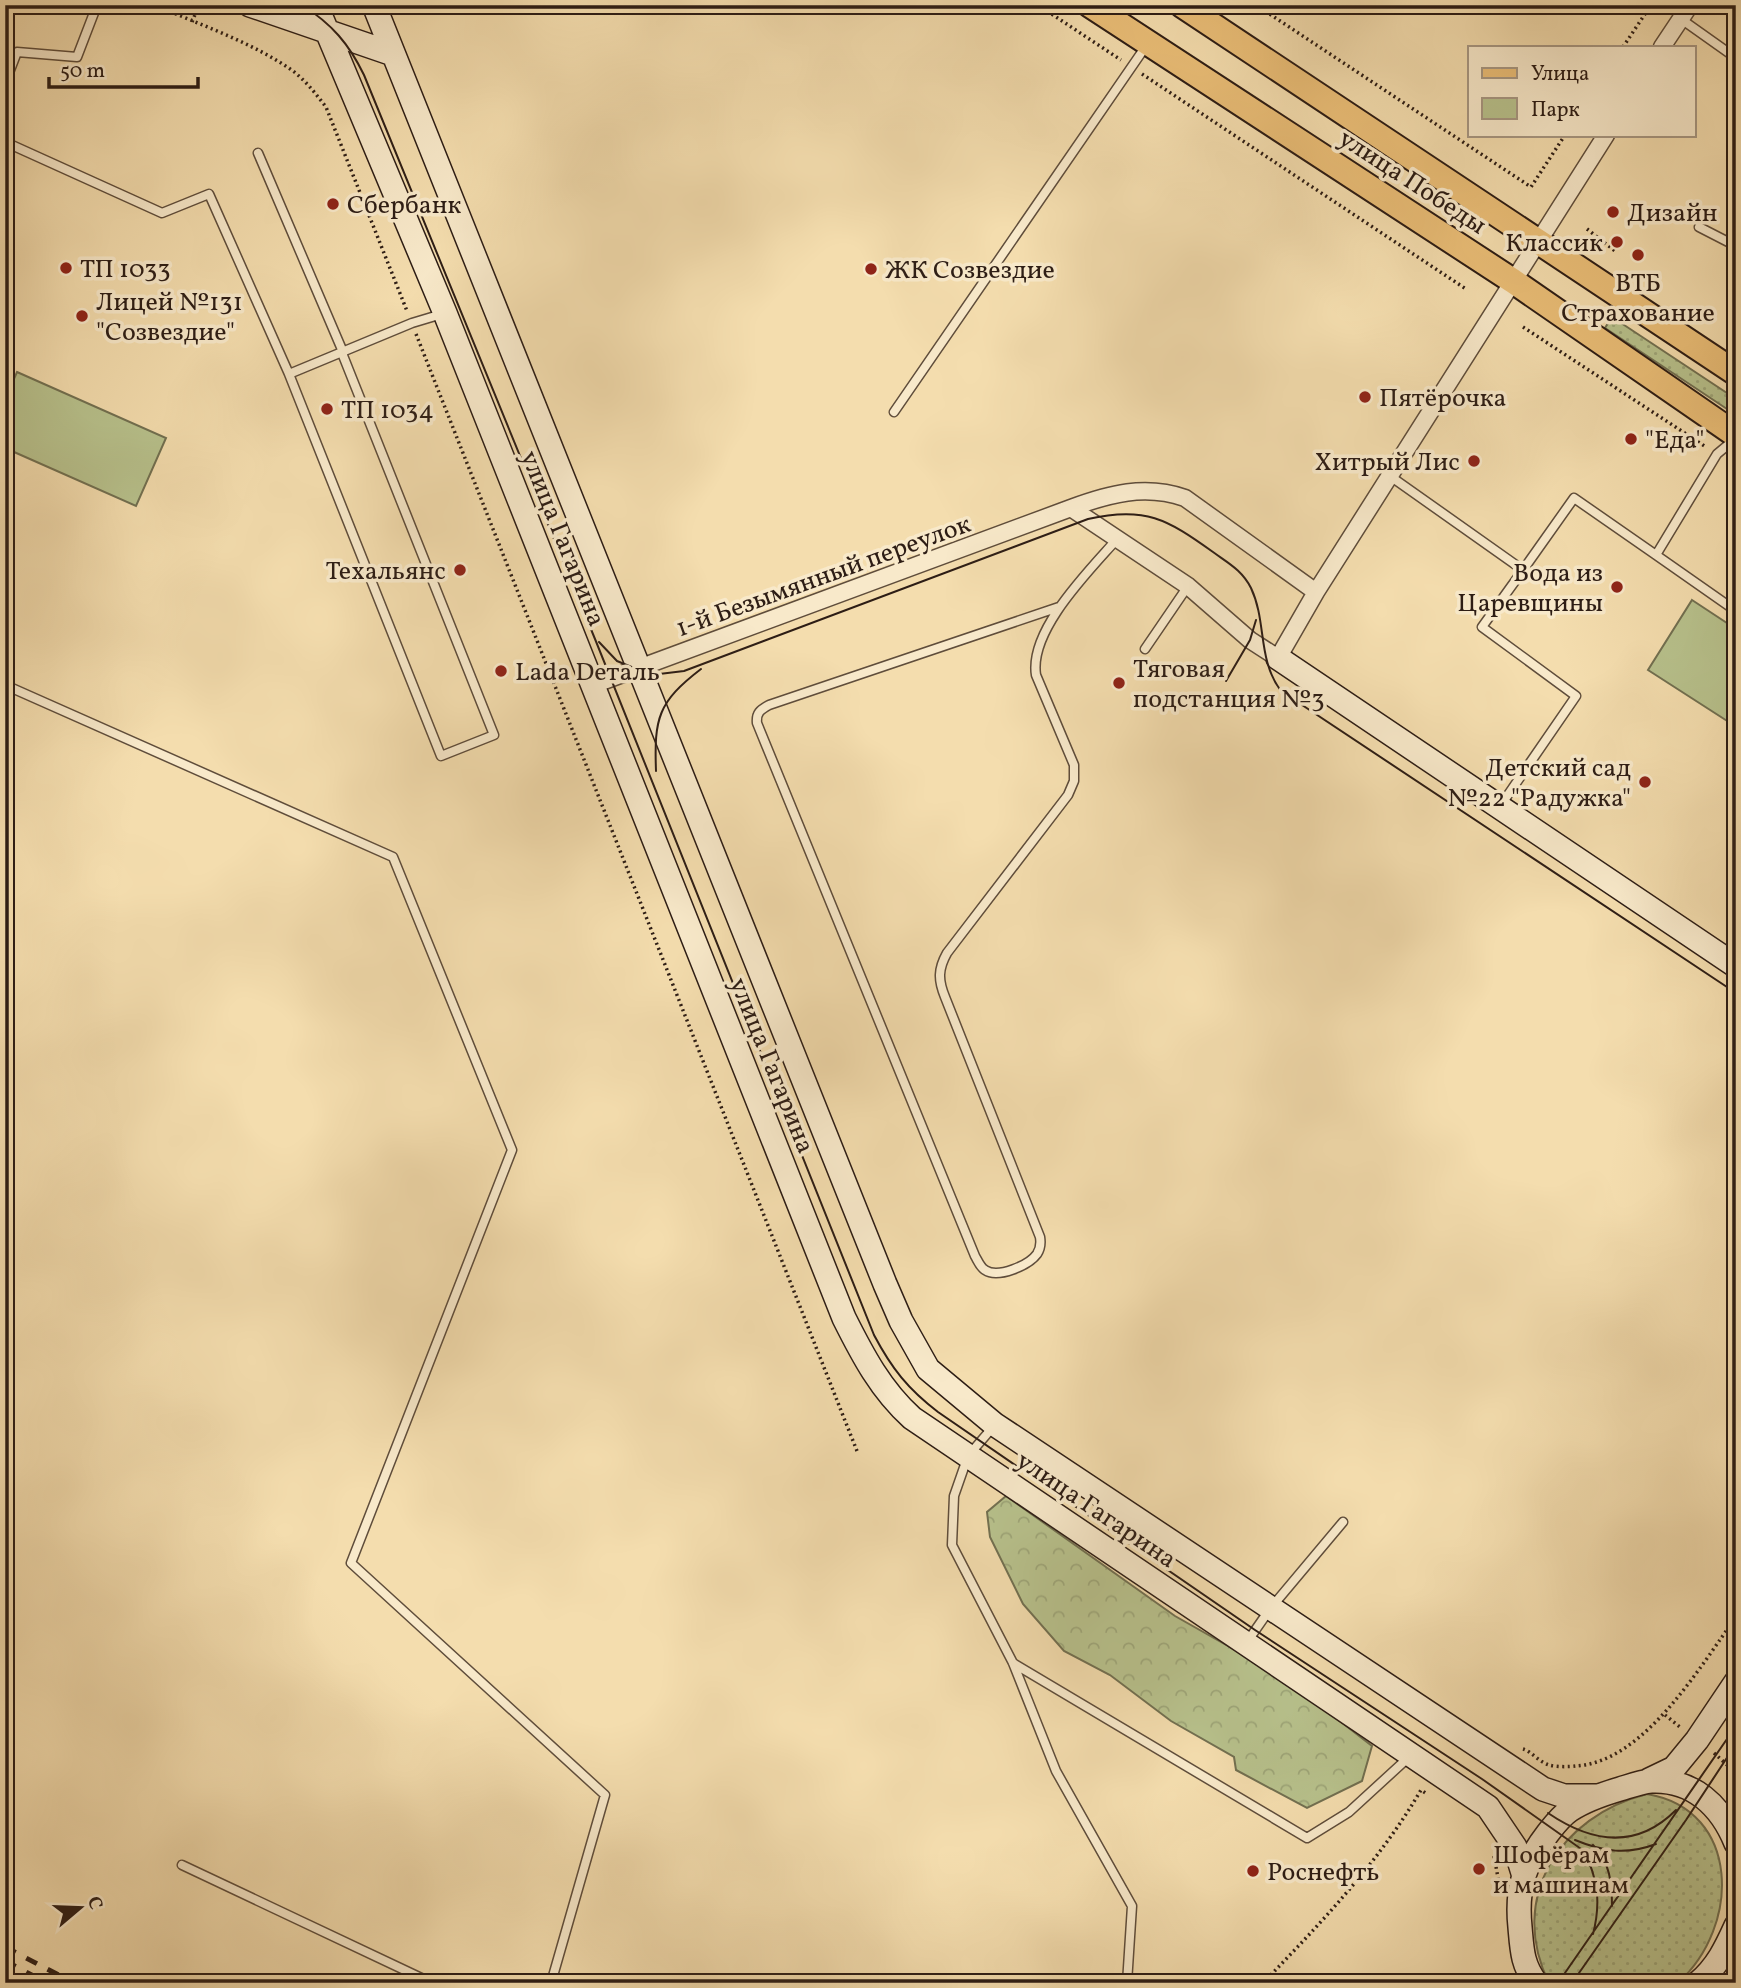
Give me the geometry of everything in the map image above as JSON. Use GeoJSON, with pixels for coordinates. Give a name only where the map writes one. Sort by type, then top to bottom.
{"type":"FeatureCollection","features":[{"type":"Feature","properties":{"kind":"main road"},"geometry":{"type":"LineString","coordinates":[[250,5],[393,54]]}},
{"type":"Feature","properties":{"kind":"main road","name":"улица Гагарина"},"geometry":{"type":"LineString","coordinates":[[316,5],[445,313],[844,1318],[875,1377],[912,1418],[1488,1807],[1515,1847],[1523,1873]]}},
{"type":"Feature","properties":{"kind":"main road","name":"улица Гагарина"},"geometry":{"type":"LineString","coordinates":[[374,5],[638,670],[901,1321],[928,1369],[994,1424],[1543,1789],[1564,1796],[1596,1796]]}},
{"type":"Feature","properties":{"kind":"main road","name":"улица Победы"},"geometry":{"type":"LineString","coordinates":[[1090,5],[1513,281],[1736,436]]}},
{"type":"Feature","properties":{"kind":"main road","name":"улица Победы"},"geometry":{"type":"LineString","coordinates":[[1182,5],[1736,373]]}},
{"type":"Feature","properties":{"kind":"main road"},"geometry":{"type":"LineString","coordinates":[[1278,658],[1736,966]]}},
{"type":"Feature","properties":{"kind":"main road"},"geometry":{"type":"LineString","coordinates":[[1528,1978],[1519,1917],[1519,1893],[1523,1873],[1535,1851],[1558,1819],[1570,1809],[1596,1796],[1648,1781],[1674,1768],[1697,1740],[1736,1682]]}},
{"type":"Feature","properties":{"kind":"main road"},"geometry":{"type":"LineString","coordinates":[[1648,1781],[1670,1781],[1692,1790],[1733,1822]]}},
{"type":"Feature","properties":{"kind":"main road"},"geometry":{"type":"LineString","coordinates":[[1698,1983],[1711,1972],[1736,1926]]}},
{"type":"Feature","properties":{"kind":"street"},"geometry":{"type":"LineString","coordinates":[[1663,46],[1685,12]]}},
{"type":"Feature","properties":{"kind":"street"},"geometry":{"type":"LineString","coordinates":[[1071,508],[1188,586],[1250,640],[1278,658],[1316,592],[1605,136]]}},
{"type":"Feature","properties":{"kind":"street","name":"1-й Безымянный переулок"},"geometry":{"type":"LineString","coordinates":[[593,685],[1071,508],[1111,494],[1133,491],[1169,493],[1185,498],[1316,592]]}},
{"type":"Feature","properties":{"kind":"lane"},"geometry":{"type":"LineString","coordinates":[[5,83],[17,52],[77,57],[97,5]]}},
{"type":"Feature","properties":{"kind":"lane"},"geometry":{"type":"LineString","coordinates":[[1685,12],[1736,58]]}},
{"type":"Feature","properties":{"kind":"lane"},"geometry":{"type":"LineString","coordinates":[[894,412],[1148,43]]}},
{"type":"Feature","properties":{"kind":"lane"},"geometry":{"type":"LineString","coordinates":[[5,142],[162,213],[209,194],[289,374],[441,756],[494,735],[343,353],[258,153]]}},
{"type":"Feature","properties":{"kind":"lane"},"geometry":{"type":"LineString","coordinates":[[1699,227],[1736,246]]}},
{"type":"Feature","properties":{"kind":"lane"},"geometry":{"type":"LineString","coordinates":[[289,374],[412,323],[445,313]]}},
{"type":"Feature","properties":{"kind":"lane"},"geometry":{"type":"LineString","coordinates":[[1656,555],[1717,453],[1736,436]]}},
{"type":"Feature","properties":{"kind":"lane"},"geometry":{"type":"LineString","coordinates":[[1390,475],[1523,570]]}},
{"type":"Feature","properties":{"kind":"lane"},"geometry":{"type":"LineString","coordinates":[[1500,807],[1576,696],[1482,627],[1574,498],[1736,611]]}},
{"type":"Feature","properties":{"kind":"lane"},"geometry":{"type":"LineString","coordinates":[[1059,607],[769,705],[760,709],[756,716],[975,1256],[984,1270],[992,1273],[1002,1273],[1031,1260],[1041,1247],[1040,1237],[939,982],[940,966],[947,953],[1068,795],[1074,781],[1074,765],[1037,675],[1035,663],[1037,652],[1059,607],[1116,539]]}},
{"type":"Feature","properties":{"kind":"lane"},"geometry":{"type":"LineString","coordinates":[[1146,649],[1188,586]]}},
{"type":"Feature","properties":{"kind":"lane"},"geometry":{"type":"LineString","coordinates":[[5,685],[393,857],[512,1150],[351,1563],[605,1795],[551,1983]]}},
{"type":"Feature","properties":{"kind":"lane"},"geometry":{"type":"LineString","coordinates":[[994,1424],[968,1456],[954,1496],[952,1545],[1013,1662],[1056,1771],[1132,1906],[1127,1983]]}},
{"type":"Feature","properties":{"kind":"lane"},"geometry":{"type":"LineString","coordinates":[[1246,1644],[1270,1609],[1343,1522]]}},
{"type":"Feature","properties":{"kind":"lane"},"geometry":{"type":"LineString","coordinates":[[1013,1662],[1307,1838],[1349,1812],[1410,1756]]}},
{"type":"Feature","properties":{"kind":"lane"},"geometry":{"type":"LineString","coordinates":[[182,1865],[432,1983]]}},
{"type":"Feature","properties":{"kind":"path"},"geometry":{"type":"LineString","coordinates":[[155,5],[241,43],[294,72],[326,107],[857,1451]]}},
{"type":"Feature","properties":{"kind":"path"},"geometry":{"type":"LineString","coordinates":[[192,22],[199,5]]}},
{"type":"Feature","properties":{"kind":"path"},"geometry":{"type":"LineString","coordinates":[[1038,5],[1465,289]]}},
{"type":"Feature","properties":{"kind":"path"},"geometry":{"type":"LineString","coordinates":[[1256,5],[1531,187],[1564,136]]}},
{"type":"Feature","properties":{"kind":"path"},"geometry":{"type":"LineString","coordinates":[[1624,46],[1651,5]]}},
{"type":"Feature","properties":{"kind":"path"},"geometry":{"type":"LineString","coordinates":[[1587,229],[1615,251]]}},
{"type":"Feature","properties":{"kind":"path"},"geometry":{"type":"LineString","coordinates":[[1523,327],[1736,466]]}},
{"type":"Feature","properties":{"kind":"path"},"geometry":{"type":"LineString","coordinates":[[1511,1768],[1524,1748],[1549,1765],[1575,1766],[1598,1762],[1615,1754],[1665,1715],[1736,1617]]}},
{"type":"Feature","properties":{"kind":"path"},"geometry":{"type":"LineString","coordinates":[[1263,1983],[1336,1906],[1399,1827],[1421,1790],[1432,1797]]}},
{"type":"Feature","properties":{"kind":"path"},"geometry":{"type":"LineString","coordinates":[[1489,1846],[1500,1886]]}},
{"type":"Feature","properties":{"kind":"green space"},"geometry":{"type":"Polygon","coordinates":[[[1612,317],[1736,399],[1736,415],[1605,328],[1612,317]]]}},
{"type":"Feature","properties":{"kind":"green space"},"geometry":{"type":"Polygon","coordinates":[[[17,372],[166,438],[136,506],[5,448],[5,399],[17,372]]]}},
{"type":"Feature","properties":{"kind":"green space"},"geometry":{"type":"Polygon","coordinates":[[[1692,600],[1736,629],[1735,726],[1648,670],[1692,600]]]}},
{"type":"Feature","properties":{"kind":"green space"},"geometry":{"type":"Polygon","coordinates":[[[1006,1496],[1175,1616],[1283,1677],[1372,1746],[1362,1781],[1307,1808],[1236,1770],[1234,1757],[1171,1721],[1110,1675],[1064,1651],[1023,1604],[990,1537],[987,1512],[1006,1496]]]}},
{"type":"Feature","properties":{"kind":"green space"},"geometry":{"type":"Polygon","coordinates":[[[1647,1794],[1678,1804],[1700,1822],[1715,1846],[1721,1873],[1721,1902],[1713,1932],[1699,1959],[1678,1983],[1549,1983],[1538,1951],[1534,1921],[1539,1892],[1550,1865],[1567,1841],[1589,1821],[1616,1805],[1647,1794]]]}},
{"type":"Feature","properties":{"kind":"tram line"},"geometry":{"type":"LineString","coordinates":[[302,5],[339,36],[364,75],[595,639],[874,1335],[887,1358],[909,1386],[938,1412],[1255,1630],[1482,1779],[1584,1851],[1597,1891],[1593,1934]]}},
{"type":"Feature","properties":{"kind":"tram line"},"geometry":{"type":"LineString","coordinates":[[599,642],[617,661],[651,675],[684,671],[1088,519],[1125,514],[1155,518],[1182,531],[1243,576],[1256,601],[1268,666],[1281,691],[1736,993]]}},
{"type":"Feature","properties":{"kind":"tram line"},"geometry":{"type":"LineString","coordinates":[[1226,681],[1250,640],[1256,620]]}},
{"type":"Feature","properties":{"kind":"tram line"},"geometry":{"type":"LineString","coordinates":[[656,771],[656,737],[662,712],[676,691],[701,669]]}},
{"type":"Feature","properties":{"kind":"tram line"},"geometry":{"type":"LineString","coordinates":[[1558,1983],[1736,1726]]}},
{"type":"Feature","properties":{"kind":"tram line"},"geometry":{"type":"LineString","coordinates":[[1572,1983],[1736,1744]]}},
{"type":"Feature","properties":{"kind":"tram line"},"geometry":{"type":"LineString","coordinates":[[1548,1813],[1581,1831],[1613,1838],[1645,1832],[1676,1810]]}},
{"type":"Feature","properties":{"kind":"tram line"},"geometry":{"type":"LineString","coordinates":[[1575,1840],[1616,1851],[1635,1850],[1656,1844]]}},
{"type":"Feature","properties":{"kind":"tram line"},"geometry":{"type":"LineString","coordinates":[[1593,1845],[1606,1866],[1612,1906]]}},
{"type":"Feature","properties":{"kind":"railway"},"geometry":{"type":"LineString","coordinates":[[5,1947],[74,1983]]}},
{"type":"Feature","properties":{"kind":"railway"},"geometry":{"type":"LineString","coordinates":[[5,1961],[47,1983]]}},
{"type":"Feature","properties":{"kind":"place","name":"Сбербанк"},"geometry":{"type":"Point","coordinates":[333,204]}},
{"type":"Feature","properties":{"kind":"place","name":"Дизайн"},"geometry":{"type":"Point","coordinates":[1613,212]}},
{"type":"Feature","properties":{"kind":"place","name":"Классик"},"geometry":{"type":"Point","coordinates":[1617,242]}},
{"type":"Feature","properties":{"kind":"place","name":"ВТБ Страхование"},"geometry":{"type":"Point","coordinates":[1638,255]}},
{"type":"Feature","properties":{"kind":"place","name":"ТП 1033"},"geometry":{"type":"Point","coordinates":[66,268]}},
{"type":"Feature","properties":{"kind":"place","name":"ЖК Созвездие"},"geometry":{"type":"Point","coordinates":[871,269]}},
{"type":"Feature","properties":{"kind":"place","name":"Лицей №131 \"Созвездие\""},"geometry":{"type":"Point","coordinates":[82,316]}},
{"type":"Feature","properties":{"kind":"place","name":"Пятёрочка"},"geometry":{"type":"Point","coordinates":[1365,397]}},
{"type":"Feature","properties":{"kind":"place","name":"ТП 1034"},"geometry":{"type":"Point","coordinates":[327,409]}},
{"type":"Feature","properties":{"kind":"place","name":"\"Еда\""},"geometry":{"type":"Point","coordinates":[1631,439]}},
{"type":"Feature","properties":{"kind":"place","name":"Хитрый Лис"},"geometry":{"type":"Point","coordinates":[1474,461]}},
{"type":"Feature","properties":{"kind":"place","name":"Техальянс"},"geometry":{"type":"Point","coordinates":[460,570]}},
{"type":"Feature","properties":{"kind":"place","name":"Вода из Царевщины"},"geometry":{"type":"Point","coordinates":[1617,587]}},
{"type":"Feature","properties":{"kind":"place","name":"Lada Dеталь"},"geometry":{"type":"Point","coordinates":[501,671]}},
{"type":"Feature","properties":{"kind":"place","name":"Тяговая подстанция №3"},"geometry":{"type":"Point","coordinates":[1119,683]}},
{"type":"Feature","properties":{"kind":"place","name":"Детский сад №22 \"Радужка\""},"geometry":{"type":"Point","coordinates":[1645,782]}},
{"type":"Feature","properties":{"kind":"place","name":"Шофёрам и машинам"},"geometry":{"type":"Point","coordinates":[1479,1869]}},
{"type":"Feature","properties":{"kind":"place","name":"Роснефть"},"geometry":{"type":"Point","coordinates":[1253,1871]}}]}
